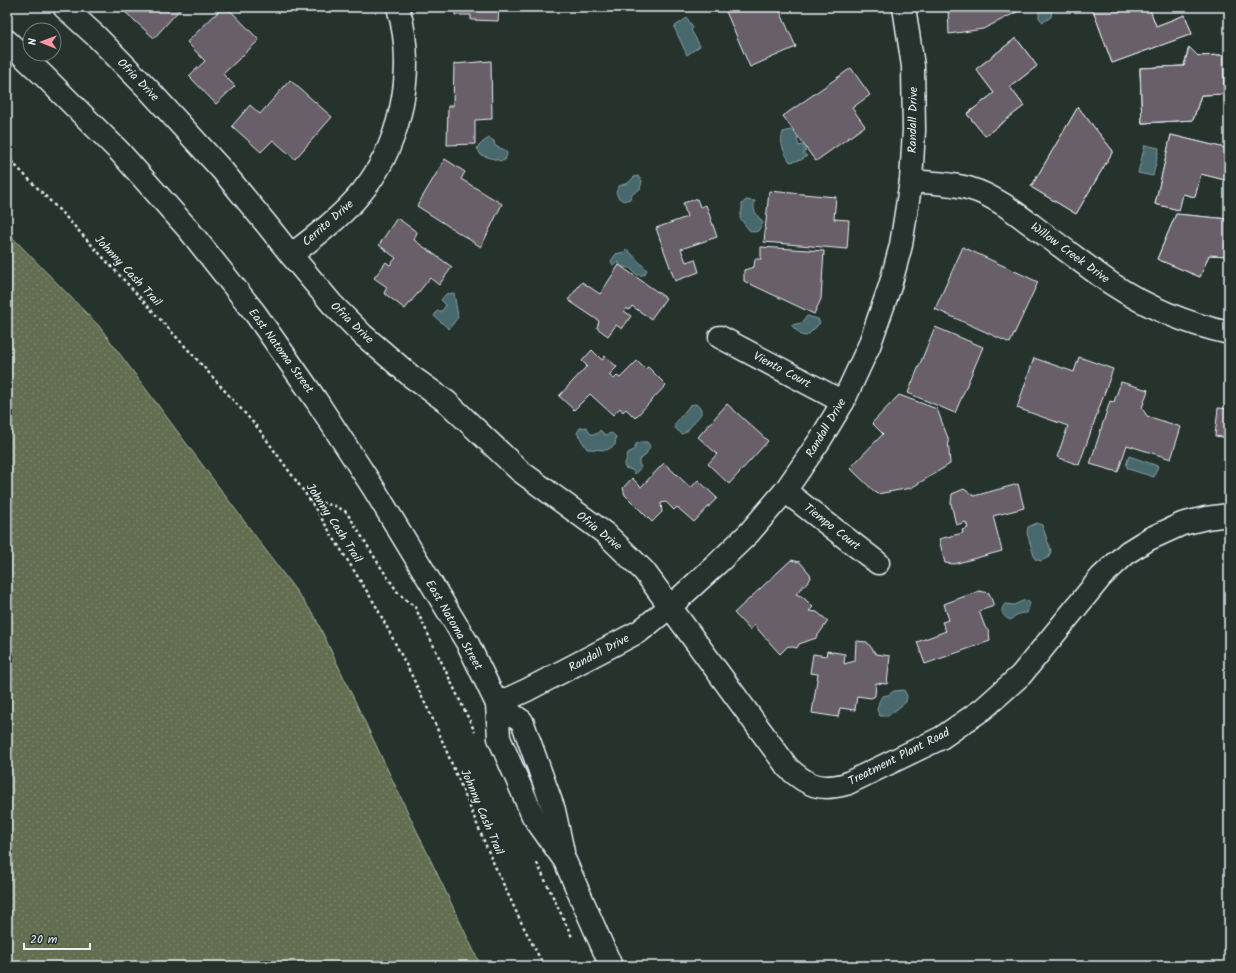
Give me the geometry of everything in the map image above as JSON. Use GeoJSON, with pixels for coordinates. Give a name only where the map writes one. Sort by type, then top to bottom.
{"type":"FeatureCollection","features":[{"type":"Feature","properties":{"kind":"street","name":"Ofria Drive"},"geometry":{"type":"LineString","coordinates":[[64,7],[97,37],[159,101],[222,170],[290,255],[332,304],[363,335],[412,377],[447,402],[520,471],[606,534],[644,571],[671,606]]}},
{"type":"Feature","properties":{"kind":"street","name":"Cerrito Drive"},"geometry":{"type":"LineString","coordinates":[[290,255],[341,215],[356,199],[381,163],[390,143],[397,122],[405,80],[406,58],[404,36],[398,7]]}},
{"type":"Feature","properties":{"kind":"street","name":"Randall Drive"},"geometry":{"type":"LineString","coordinates":[[497,704],[640,631],[671,606],[749,533],[785,491],[820,440],[843,402],[869,346],[890,286],[901,245],[911,181],[914,130],[913,66],[904,7]]}},
{"type":"Feature","properties":{"kind":"street","name":"East Natoma Street"},"geometry":{"type":"LineString","coordinates":[[7,41],[119,151],[189,230],[255,313],[316,400],[378,496],[468,644],[497,704],[499,738],[534,816],[565,861],[611,966]]}},
{"type":"Feature","properties":{"kind":"street","name":"Willow Creek Drive"},"geometry":{"type":"LineString","coordinates":[[911,181],[971,189],[991,198],[1010,209],[1112,284],[1145,303],[1178,318],[1214,330],[1229,333]]}},
{"type":"Feature","properties":{"kind":"street","name":"Viento Court"},"geometry":{"type":"LineString","coordinates":[[720,337],[843,402]]}},
{"type":"Feature","properties":{"kind":"street","name":"Tiempo Court"},"geometry":{"type":"LineString","coordinates":[[785,491],[878,563]]}},
{"type":"Feature","properties":{"kind":"street","name":"Treatment Plant Road"},"geometry":{"type":"LineString","coordinates":[[671,606],[788,768],[801,780],[817,787],[835,787],[846,784],[941,738],[983,709],[1021,675],[1101,577],[1128,552],[1149,539],[1182,524],[1206,518],[1229,515]]}},
{"type":"Feature","properties":{"kind":"path","name":"Johnny Cash Trail"},"geometry":{"type":"LineString","coordinates":[[7,157],[70,222],[248,416],[310,500],[376,606],[412,676],[436,726],[492,860],[522,924],[544,966]]}},
{"type":"Feature","properties":{"kind":"path"},"geometry":{"type":"LineString","coordinates":[[310,500],[335,506],[345,511],[399,594],[415,606],[476,732]]}},
{"type":"Feature","properties":{"kind":"path"},"geometry":{"type":"LineString","coordinates":[[536,859],[575,944]]}},
{"type":"Feature","properties":{"kind":"green space"},"geometry":{"type":"Polygon","coordinates":[[[7,232],[99,326],[314,615],[481,966],[7,966],[7,232]]]}},
{"type":"Feature","properties":{"kind":"water"},"geometry":{"type":"Polygon","coordinates":[[[1039,7],[1052,7],[1051,17],[1043,22],[1039,18],[1039,7]]]}},
{"type":"Feature","properties":{"kind":"water"},"geometry":{"type":"Polygon","coordinates":[[[687,18],[693,28],[691,30],[700,46],[687,55],[674,27],[687,18]]]}},
{"type":"Feature","properties":{"kind":"water"},"geometry":{"type":"Polygon","coordinates":[[[791,130],[795,131],[798,137],[797,140],[799,146],[802,145],[806,151],[803,153],[807,156],[801,160],[790,162],[783,148],[782,137],[783,132],[791,130]]]}},
{"type":"Feature","properties":{"kind":"water"},"geometry":{"type":"Polygon","coordinates":[[[489,138],[494,141],[495,146],[505,150],[507,154],[505,160],[501,161],[481,155],[477,148],[489,138]]]}},
{"type":"Feature","properties":{"kind":"water"},"geometry":{"type":"Polygon","coordinates":[[[1145,145],[1159,148],[1153,176],[1138,173],[1145,145]]]}},
{"type":"Feature","properties":{"kind":"water"},"geometry":{"type":"Polygon","coordinates":[[[638,176],[642,181],[640,189],[631,195],[630,199],[623,201],[618,197],[616,192],[619,186],[628,183],[634,177],[638,176]]]}},
{"type":"Feature","properties":{"kind":"water"},"geometry":{"type":"Polygon","coordinates":[[[746,200],[755,201],[754,210],[763,223],[758,231],[754,232],[749,230],[740,218],[742,204],[746,200]]]}},
{"type":"Feature","properties":{"kind":"water"},"geometry":{"type":"Polygon","coordinates":[[[627,249],[647,270],[644,275],[637,275],[630,268],[619,265],[619,262],[613,265],[611,261],[616,254],[624,252],[627,249]]]}},
{"type":"Feature","properties":{"kind":"water"},"geometry":{"type":"Polygon","coordinates":[[[454,293],[458,317],[449,329],[434,316],[437,311],[442,311],[446,305],[441,300],[446,294],[454,293]]]}},
{"type":"Feature","properties":{"kind":"water"},"geometry":{"type":"Polygon","coordinates":[[[807,316],[818,319],[820,323],[806,336],[801,335],[791,325],[802,323],[807,316]]]}},
{"type":"Feature","properties":{"kind":"water"},"geometry":{"type":"Polygon","coordinates":[[[696,404],[701,409],[701,414],[687,431],[682,434],[675,428],[675,424],[690,405],[696,404]]]}},
{"type":"Feature","properties":{"kind":"water"},"geometry":{"type":"Polygon","coordinates":[[[587,427],[591,434],[597,434],[600,430],[605,435],[612,433],[616,437],[615,445],[607,450],[587,449],[577,433],[580,428],[587,427]]]}},
{"type":"Feature","properties":{"kind":"water"},"geometry":{"type":"Polygon","coordinates":[[[647,442],[650,446],[645,456],[639,460],[641,467],[635,474],[632,470],[625,468],[624,465],[628,453],[634,450],[636,444],[647,442]]]}},
{"type":"Feature","properties":{"kind":"water"},"geometry":{"type":"Polygon","coordinates":[[[1129,456],[1158,466],[1154,477],[1128,469],[1126,465],[1129,456]]]}},
{"type":"Feature","properties":{"kind":"water"},"geometry":{"type":"Polygon","coordinates":[[[1037,523],[1042,525],[1051,551],[1049,557],[1041,561],[1035,559],[1027,533],[1028,527],[1037,523]]]}},
{"type":"Feature","properties":{"kind":"water"},"geometry":{"type":"Polygon","coordinates":[[[1025,600],[1030,604],[1027,613],[1018,614],[1011,620],[1004,616],[1002,609],[1005,604],[1014,605],[1025,600]]]}},
{"type":"Feature","properties":{"kind":"water"},"geometry":{"type":"Polygon","coordinates":[[[904,690],[907,696],[906,702],[888,716],[880,716],[877,710],[882,696],[888,695],[894,691],[904,690]]]}},
{"type":"Feature","properties":{"kind":"building"},"geometry":{"type":"Polygon","coordinates":[[[128,7],[182,7],[154,38],[124,11],[128,7]]]}},
{"type":"Feature","properties":{"kind":"building"},"geometry":{"type":"Polygon","coordinates":[[[223,7],[227,7],[259,40],[223,74],[235,86],[216,104],[189,76],[205,61],[187,42],[223,7]]]}},
{"type":"Feature","properties":{"kind":"building"},"geometry":{"type":"Polygon","coordinates":[[[455,7],[499,7],[498,21],[471,20],[471,15],[455,15],[455,7]]]}},
{"type":"Feature","properties":{"kind":"building"},"geometry":{"type":"Polygon","coordinates":[[[724,7],[778,7],[796,47],[750,67],[724,7]]]}},
{"type":"Feature","properties":{"kind":"building"},"geometry":{"type":"Polygon","coordinates":[[[948,7],[1027,7],[983,29],[949,34],[948,7]]]}},
{"type":"Feature","properties":{"kind":"building"},"geometry":{"type":"Polygon","coordinates":[[[1092,7],[1149,7],[1156,26],[1185,15],[1192,34],[1112,63],[1092,7]]]}},
{"type":"Feature","properties":{"kind":"building"},"geometry":{"type":"Polygon","coordinates":[[[1092,7],[1149,7],[1156,26],[1185,15],[1192,34],[1112,63],[1092,7]]]}},
{"type":"Feature","properties":{"kind":"building"},"geometry":{"type":"Polygon","coordinates":[[[1016,38],[1037,66],[1010,87],[1024,106],[985,136],[967,114],[994,93],[976,69],[1016,38]]]}},
{"type":"Feature","properties":{"kind":"building"},"geometry":{"type":"Polygon","coordinates":[[[1016,38],[1037,66],[1010,87],[1024,106],[985,136],[967,114],[994,93],[976,69],[1016,38]]]}},
{"type":"Feature","properties":{"kind":"building"},"geometry":{"type":"Polygon","coordinates":[[[1189,47],[1198,56],[1223,55],[1224,94],[1201,95],[1193,120],[1142,123],[1140,68],[1184,66],[1189,47]]]}},
{"type":"Feature","properties":{"kind":"building"},"geometry":{"type":"Polygon","coordinates":[[[1189,47],[1198,56],[1223,55],[1224,94],[1201,95],[1193,120],[1142,123],[1140,68],[1184,66],[1189,47]]]}},
{"type":"Feature","properties":{"kind":"building"},"geometry":{"type":"Polygon","coordinates":[[[1189,47],[1198,56],[1223,55],[1224,94],[1201,95],[1193,120],[1142,123],[1140,68],[1184,66],[1189,47]]]}},
{"type":"Feature","properties":{"kind":"building"},"geometry":{"type":"Polygon","coordinates":[[[491,61],[492,119],[475,120],[475,144],[447,145],[448,106],[453,106],[454,64],[491,61]]]}},
{"type":"Feature","properties":{"kind":"building"},"geometry":{"type":"Polygon","coordinates":[[[851,68],[870,95],[852,108],[865,126],[816,161],[783,116],[851,68]]]}},
{"type":"Feature","properties":{"kind":"building"},"geometry":{"type":"Polygon","coordinates":[[[290,80],[332,117],[295,159],[273,140],[261,152],[232,126],[250,105],[260,114],[290,80]]]}},
{"type":"Feature","properties":{"kind":"building"},"geometry":{"type":"Polygon","coordinates":[[[1078,107],[1113,151],[1076,214],[1031,187],[1078,107]]]}},
{"type":"Feature","properties":{"kind":"building"},"geometry":{"type":"Polygon","coordinates":[[[1078,107],[1113,151],[1076,214],[1031,187],[1078,107]]]}},
{"type":"Feature","properties":{"kind":"building"},"geometry":{"type":"Polygon","coordinates":[[[1171,135],[1229,149],[1226,162],[1229,163],[1229,181],[1201,174],[1195,197],[1183,194],[1179,210],[1155,204],[1171,135]]]}},
{"type":"Feature","properties":{"kind":"building"},"geometry":{"type":"Polygon","coordinates":[[[1171,135],[1229,149],[1226,162],[1229,163],[1229,181],[1201,174],[1195,197],[1183,194],[1179,210],[1155,204],[1171,135]]]}},
{"type":"Feature","properties":{"kind":"building"},"geometry":{"type":"Polygon","coordinates":[[[445,159],[465,172],[461,179],[502,204],[481,247],[417,206],[445,159]]]}},
{"type":"Feature","properties":{"kind":"building"},"geometry":{"type":"Polygon","coordinates":[[[769,191],[836,197],[834,219],[849,220],[847,249],[764,242],[769,191]]]}},
{"type":"Feature","properties":{"kind":"building"},"geometry":{"type":"Polygon","coordinates":[[[697,199],[700,207],[706,205],[717,237],[681,249],[686,262],[695,259],[699,272],[675,281],[656,228],[687,217],[683,203],[697,199]]]}},
{"type":"Feature","properties":{"kind":"building"},"geometry":{"type":"Polygon","coordinates":[[[1176,214],[1229,219],[1229,256],[1209,255],[1200,277],[1157,259],[1176,214]]]}},
{"type":"Feature","properties":{"kind":"building"},"geometry":{"type":"Polygon","coordinates":[[[1176,214],[1229,219],[1229,256],[1209,255],[1200,277],[1157,259],[1176,214]]]}},
{"type":"Feature","properties":{"kind":"building"},"geometry":{"type":"Polygon","coordinates":[[[397,218],[417,232],[414,240],[452,267],[439,285],[430,278],[405,309],[384,293],[387,287],[374,278],[386,262],[390,265],[396,258],[379,245],[397,218]]]}},
{"type":"Feature","properties":{"kind":"building"},"geometry":{"type":"Polygon","coordinates":[[[761,247],[824,251],[821,299],[814,314],[744,281],[744,270],[754,267],[755,259],[761,259],[761,247]]]}},
{"type":"Feature","properties":{"kind":"building"},"geometry":{"type":"Polygon","coordinates":[[[963,247],[1038,282],[1010,343],[935,309],[963,247]]]}},
{"type":"Feature","properties":{"kind":"building"},"geometry":{"type":"Polygon","coordinates":[[[619,265],[666,298],[651,319],[632,306],[629,310],[626,308],[624,311],[631,316],[622,329],[616,325],[608,336],[597,328],[599,321],[568,300],[582,282],[600,294],[619,265]]]}},
{"type":"Feature","properties":{"kind":"building"},"geometry":{"type":"Polygon","coordinates":[[[935,327],[983,347],[955,413],[908,393],[935,327]]]}},
{"type":"Feature","properties":{"kind":"building"},"geometry":{"type":"Polygon","coordinates":[[[592,350],[602,360],[605,356],[617,367],[609,375],[614,379],[617,376],[620,378],[637,361],[645,369],[648,367],[666,385],[635,418],[626,409],[623,412],[620,408],[613,415],[590,394],[574,410],[559,396],[587,366],[582,361],[592,350]]]}},
{"type":"Feature","properties":{"kind":"building"},"geometry":{"type":"Polygon","coordinates":[[[1079,357],[1113,369],[1079,465],[1057,457],[1068,426],[1017,408],[1034,358],[1074,372],[1079,357]]]}},
{"type":"Feature","properties":{"kind":"building"},"geometry":{"type":"Polygon","coordinates":[[[1121,382],[1148,390],[1142,408],[1147,416],[1181,427],[1171,459],[1127,445],[1118,472],[1090,464],[1110,401],[1114,402],[1121,382]]]}},
{"type":"Feature","properties":{"kind":"building"},"geometry":{"type":"Polygon","coordinates":[[[899,395],[937,409],[948,438],[950,464],[911,488],[877,494],[850,468],[883,434],[872,423],[899,395]]]}},
{"type":"Feature","properties":{"kind":"building"},"geometry":{"type":"Polygon","coordinates":[[[727,404],[768,441],[729,484],[708,464],[717,454],[698,437],[727,404]]]}},
{"type":"Feature","properties":{"kind":"building"},"geometry":{"type":"Polygon","coordinates":[[[1218,408],[1229,409],[1229,438],[1215,436],[1218,408]]]}},
{"type":"Feature","properties":{"kind":"building"},"geometry":{"type":"Polygon","coordinates":[[[664,463],[691,488],[698,480],[717,498],[694,522],[677,507],[674,510],[666,502],[661,503],[662,512],[652,522],[625,495],[623,488],[632,478],[641,487],[664,463]]]}},
{"type":"Feature","properties":{"kind":"building"},"geometry":{"type":"Polygon","coordinates":[[[1018,484],[1024,508],[993,516],[1002,551],[954,564],[945,563],[939,539],[963,533],[962,530],[968,528],[966,522],[956,525],[951,503],[952,494],[964,489],[974,496],[1018,484]]]}},
{"type":"Feature","properties":{"kind":"building"},"geometry":{"type":"Polygon","coordinates":[[[791,560],[800,562],[810,574],[811,578],[796,594],[803,597],[813,607],[809,611],[817,612],[828,621],[816,638],[799,644],[797,648],[788,646],[780,654],[754,625],[750,630],[734,613],[791,560]]]}},
{"type":"Feature","properties":{"kind":"building"},"geometry":{"type":"Polygon","coordinates":[[[979,591],[989,593],[994,606],[979,611],[985,627],[989,632],[990,641],[925,664],[917,642],[946,631],[942,622],[949,620],[944,604],[979,591]]]}},
{"type":"Feature","properties":{"kind":"building"},"geometry":{"type":"Polygon","coordinates":[[[856,641],[867,642],[876,654],[890,656],[887,684],[876,683],[875,696],[871,698],[857,696],[855,710],[840,708],[838,717],[812,713],[818,674],[810,673],[813,654],[826,656],[827,651],[845,654],[844,664],[855,661],[856,641]]]}}]}
